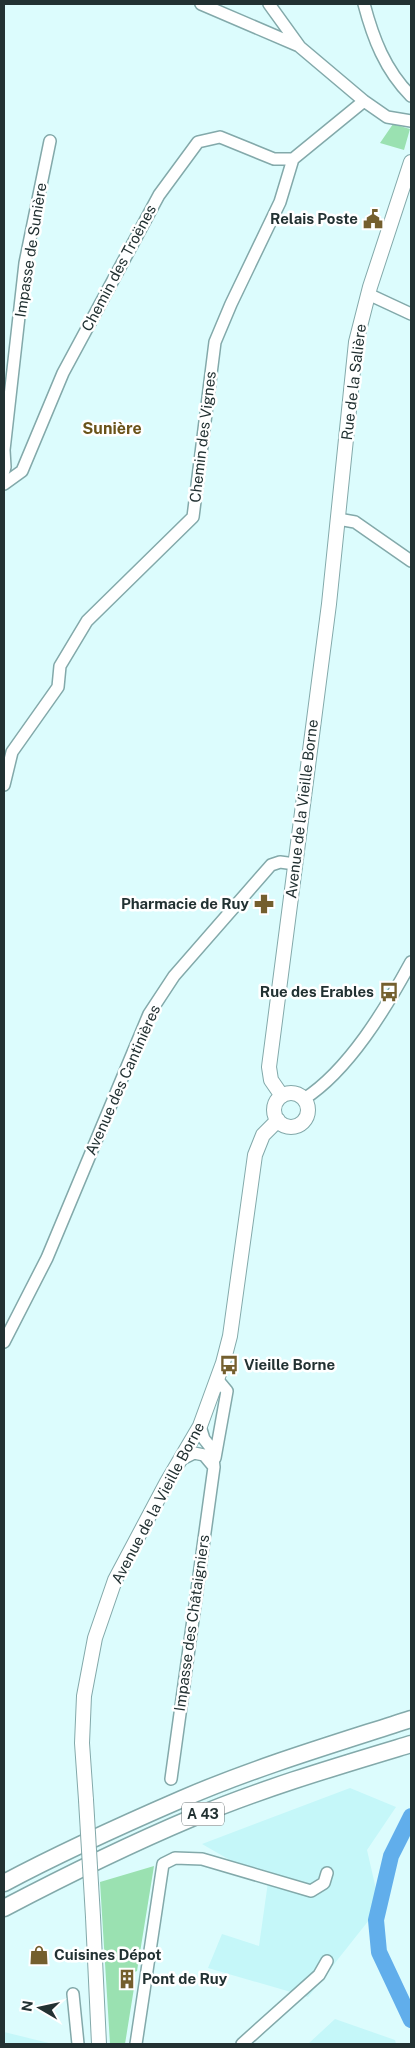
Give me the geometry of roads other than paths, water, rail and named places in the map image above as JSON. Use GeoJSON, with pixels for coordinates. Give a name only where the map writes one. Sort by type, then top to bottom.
{"type":"FeatureCollection","features":[{"type":"Feature","properties":{"kind":"highway","name":"A 43"},"geometry":{"type":"LineString","coordinates":[[4,1883],[55,1856],[183,1799],[304,1754],[411,1719]]}},
{"type":"Feature","properties":{"kind":"highway","name":"A 43"},"geometry":{"type":"LineString","coordinates":[[4,1908],[62,1878],[193,1818],[308,1775],[411,1744]]}},
{"type":"Feature","properties":{"kind":"main road","name":"Rue de la Salière"},"geometry":{"type":"LineString","coordinates":[[338,519],[356,342],[389,224],[411,162]]}},
{"type":"Feature","properties":{"kind":"main road","name":"Avenue de la Vieille Borne"},"geometry":{"type":"LineString","coordinates":[[282,1096],[271,1080],[269,1067],[329,604],[338,519]]}},
{"type":"Feature","properties":{"kind":"main road"},"geometry":{"type":"LineString","coordinates":[[291,1093],[304,1099],[308,1108],[303,1122],[294,1127],[289,1127],[278,1120],[275,1108],[282,1096],[291,1093]]}},
{"type":"Feature","properties":{"kind":"main road","name":"Avenue de la Vieille Borne"},"geometry":{"type":"LineString","coordinates":[[99,2044],[82,1743],[84,1696],[95,1638],[114,1580],[200,1426],[217,1380],[230,1336],[255,1155],[263,1135],[278,1120]]}},
{"type":"Feature","properties":{"kind":"street"},"geometry":{"type":"LineString","coordinates":[[201,4],[300,47]]}},
{"type":"Feature","properties":{"kind":"street"},"geometry":{"type":"LineString","coordinates":[[269,4],[300,47],[364,101],[387,117],[411,122]]}},
{"type":"Feature","properties":{"kind":"street"},"geometry":{"type":"LineString","coordinates":[[364,4],[378,48],[389,69],[411,96]]}},
{"type":"Feature","properties":{"kind":"street"},"geometry":{"type":"LineString","coordinates":[[293,159],[364,101]]}},
{"type":"Feature","properties":{"kind":"street","name":"Chemin des Troënes"},"geometry":{"type":"LineString","coordinates":[[4,484],[22,471],[63,372],[158,195],[198,142],[220,137],[274,159],[293,159]]}},
{"type":"Feature","properties":{"kind":"street","name":"Impasse de Sunière"},"geometry":{"type":"LineString","coordinates":[[4,471],[6,467],[4,450],[25,263],[50,141]]}},
{"type":"Feature","properties":{"kind":"street","name":"Chemin des Vignes"},"geometry":{"type":"LineString","coordinates":[[4,785],[12,752],[58,687],[60,666],[87,621],[193,518],[215,342],[280,202],[293,159]]}},
{"type":"Feature","properties":{"kind":"street"},"geometry":{"type":"LineString","coordinates":[[368,294],[411,314]]}},
{"type":"Feature","properties":{"kind":"street"},"geometry":{"type":"LineString","coordinates":[[338,519],[355,522],[411,561]]}},
{"type":"Feature","properties":{"kind":"street","name":"Avenue des Cantinières"},"geometry":{"type":"LineString","coordinates":[[4,1342],[47,1258],[149,1014],[174,976],[271,865],[280,862],[295,864]]}},
{"type":"Feature","properties":{"kind":"street"},"geometry":{"type":"LineString","coordinates":[[304,1099],[317,1089],[354,1050],[391,999],[411,962]]}},
{"type":"Feature","properties":{"kind":"street"},"geometry":{"type":"LineString","coordinates":[[214,1467],[226,1391],[217,1380]]}},
{"type":"Feature","properties":{"kind":"street","name":"Impasse des Châtaigniers"},"geometry":{"type":"LineString","coordinates":[[171,1779],[214,1467],[212,1449],[204,1439],[200,1426]]}},
{"type":"Feature","properties":{"kind":"street"},"geometry":{"type":"LineString","coordinates":[[180,1460],[194,1453],[204,1455],[214,1467]]}},
{"type":"Feature","properties":{"kind":"street"},"geometry":{"type":"LineString","coordinates":[[136,2044],[163,1864],[175,1858],[202,1859],[311,1891],[324,1882],[327,1873]]}},
{"type":"Feature","properties":{"kind":"street"},"geometry":{"type":"LineString","coordinates":[[242,2044],[319,1975],[327,1961]]}},
{"type":"Feature","properties":{"kind":"street"},"geometry":{"type":"LineString","coordinates":[[73,1994],[78,2044]]}},
{"type":"Feature","properties":{"kind":"waterway"},"geometry":{"type":"LineString","coordinates":[[411,1816],[391,1856],[376,1920],[379,1952],[411,2020]]}},
{"type":"Feature","properties":{"kind":"place","name":"Relais Poste"},"geometry":{"type":"Point","coordinates":[373,219]}},
{"type":"Feature","properties":{"kind":"place","name":"Pharmacie de Ruy"},"geometry":{"type":"Point","coordinates":[264,904]}},
{"type":"Feature","properties":{"kind":"place","name":"Rue des Erables"},"geometry":{"type":"Point","coordinates":[389,992]}},
{"type":"Feature","properties":{"kind":"place","name":"Vieille Borne"},"geometry":{"type":"Point","coordinates":[229,1365]}},
{"type":"Feature","properties":{"kind":"place","name":"Cuisines Dépot"},"geometry":{"type":"Point","coordinates":[39,1955]}},
{"type":"Feature","properties":{"kind":"place","name":"Pont de Ruy"},"geometry":{"type":"Point","coordinates":[127,1979]}},
{"type":"Feature","properties":{"kind":"district","name":"Sunière"},"geometry":{"type":"Point","coordinates":[112,428]}}]}
